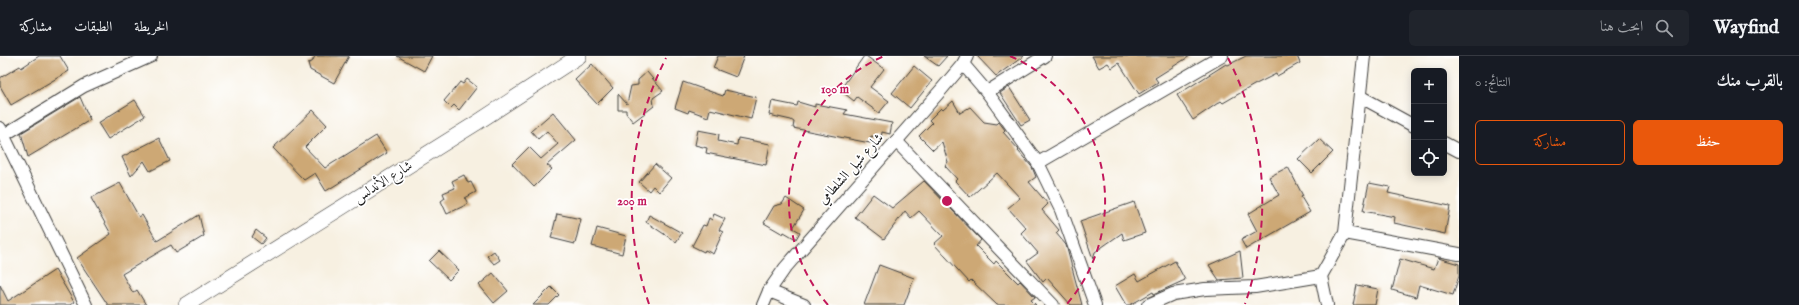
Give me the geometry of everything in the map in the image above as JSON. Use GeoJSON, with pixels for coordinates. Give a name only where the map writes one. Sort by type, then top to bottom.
{"type":"FeatureCollection","features":[{"type":"Feature","properties":{"kind":"main road","name":"شارع الأندلس"},"geometry":{"type":"LineString","coordinates":[[186,305],[478,122],[579,56]]}},
{"type":"Feature","properties":{"kind":"street"},"geometry":{"type":"LineString","coordinates":[[86,305],[2,132],[84,86],[151,56]]}},
{"type":"Feature","properties":{"kind":"street"},"geometry":{"type":"LineString","coordinates":[[987,92],[1045,56]]}},
{"type":"Feature","properties":{"kind":"street"},"geometry":{"type":"LineString","coordinates":[[1038,163],[1222,56]]}},
{"type":"Feature","properties":{"kind":"street"},"geometry":{"type":"LineString","coordinates":[[1327,305],[1321,276],[1345,233],[1361,97],[1364,56]]}},
{"type":"Feature","properties":{"kind":"street"},"geometry":{"type":"LineString","coordinates":[[965,60],[1038,163],[1061,210],[1095,305]]}},
{"type":"Feature","properties":{"kind":"street","name":"شارع شيل الشلطامي"},"geometry":{"type":"LineString","coordinates":[[764,305],[769,291],[784,268],[965,60]]}},
{"type":"Feature","properties":{"kind":"street"},"geometry":{"type":"LineString","coordinates":[[1361,97],[1411,124]]}},
{"type":"Feature","properties":{"kind":"street"},"geometry":{"type":"LineString","coordinates":[[896,141],[1053,305]]}},
{"type":"Feature","properties":{"kind":"street"},"geometry":{"type":"LineString","coordinates":[[1447,145],[1459,151]]}},
{"type":"Feature","properties":{"kind":"street"},"geometry":{"type":"LineString","coordinates":[[1345,233],[1459,254]]}},
{"type":"Feature","properties":{"kind":"street"},"geometry":{"type":"LineString","coordinates":[[1148,305],[1173,294],[1205,289],[1255,287],[1321,276]]}},
{"type":"Feature","properties":{"kind":"street"},"geometry":{"type":"LineString","coordinates":[[769,291],[804,305]]}},
{"type":"Feature","properties":{"kind":"building"},"geometry":{"type":"Polygon","coordinates":[[[39,56],[60,56],[69,71],[11,105],[0,86],[0,78],[20,66],[21,68],[39,56]]]}},
{"type":"Feature","properties":{"kind":"building"},"geometry":{"type":"Polygon","coordinates":[[[315,56],[349,56],[334,83],[310,70],[308,63],[312,62],[315,56]]]}},
{"type":"Feature","properties":{"kind":"building"},"geometry":{"type":"Polygon","coordinates":[[[397,56],[432,56],[424,71],[397,56]]]}},
{"type":"Feature","properties":{"kind":"building"},"geometry":{"type":"Polygon","coordinates":[[[718,56],[744,56],[736,77],[713,68],[718,56]]]}},
{"type":"Feature","properties":{"kind":"building"},"geometry":{"type":"Polygon","coordinates":[[[864,56],[884,69],[870,87],[889,101],[879,113],[857,97],[854,101],[840,90],[864,56]]]}},
{"type":"Feature","properties":{"kind":"building"},"geometry":{"type":"Polygon","coordinates":[[[924,56],[947,56],[938,66],[924,56]]]}},
{"type":"Feature","properties":{"kind":"building"},"geometry":{"type":"Polygon","coordinates":[[[977,56],[1024,56],[996,76],[977,56]]]}},
{"type":"Feature","properties":{"kind":"building"},"geometry":{"type":"Polygon","coordinates":[[[1092,56],[1190,56],[1155,78],[1158,82],[1139,94],[1119,63],[1112,68],[1108,63],[1099,68],[1092,56]]]}},
{"type":"Feature","properties":{"kind":"building"},"geometry":{"type":"Polygon","coordinates":[[[1246,56],[1297,56],[1300,63],[1277,76],[1276,74],[1254,85],[1223,103],[1221,101],[1193,120],[1177,95],[1226,64],[1228,65],[1246,56]]]}},
{"type":"Feature","properties":{"kind":"building"},"geometry":{"type":"Polygon","coordinates":[[[592,64],[613,88],[597,104],[575,80],[592,64]]]}},
{"type":"Feature","properties":{"kind":"building"},"geometry":{"type":"Polygon","coordinates":[[[914,66],[932,81],[910,108],[892,93],[914,66]]]}},
{"type":"Feature","properties":{"kind":"building"},"geometry":{"type":"Polygon","coordinates":[[[647,72],[663,91],[653,98],[654,106],[633,122],[626,113],[626,110],[618,110],[618,94],[627,104],[631,86],[638,85],[638,80],[647,72]]]}},
{"type":"Feature","properties":{"kind":"building"},"geometry":{"type":"Polygon","coordinates":[[[467,79],[477,87],[459,110],[454,105],[451,108],[444,101],[460,82],[463,84],[467,79]]]}},
{"type":"Feature","properties":{"kind":"building"},"geometry":{"type":"Polygon","coordinates":[[[683,82],[723,96],[725,90],[756,97],[751,119],[710,109],[708,117],[689,110],[688,113],[675,108],[683,82]]]}},
{"type":"Feature","properties":{"kind":"building"},"geometry":{"type":"Polygon","coordinates":[[[1009,87],[1030,120],[1021,125],[1000,93],[1009,87]]]}},
{"type":"Feature","properties":{"kind":"building"},"geometry":{"type":"Polygon","coordinates":[[[80,97],[90,120],[28,157],[21,133],[80,97]]]}},
{"type":"Feature","properties":{"kind":"building"},"geometry":{"type":"Polygon","coordinates":[[[135,100],[145,116],[108,139],[98,123],[135,100]]]}},
{"type":"Feature","properties":{"kind":"building"},"geometry":{"type":"Polygon","coordinates":[[[772,101],[797,106],[798,102],[815,107],[815,104],[847,110],[844,114],[892,123],[890,134],[882,132],[881,138],[871,136],[870,143],[793,128],[794,122],[791,120],[769,115],[772,101]]]}},
{"type":"Feature","properties":{"kind":"building"},"geometry":{"type":"Polygon","coordinates":[[[953,101],[960,113],[970,107],[984,122],[997,124],[999,122],[1005,130],[1003,132],[1032,167],[1036,177],[1029,182],[1048,204],[1042,210],[1059,230],[1056,233],[1066,245],[1082,305],[1071,305],[1047,278],[1043,282],[1027,261],[1038,253],[1021,233],[1026,228],[1008,208],[1020,198],[997,173],[970,197],[955,181],[957,179],[945,166],[948,162],[942,142],[933,150],[919,136],[932,123],[929,120],[941,108],[943,110],[953,101]]]}},
{"type":"Feature","properties":{"kind":"building"},"geometry":{"type":"Polygon","coordinates":[[[313,110],[327,125],[305,147],[325,168],[376,136],[387,153],[326,191],[315,173],[304,180],[273,148],[313,110]]]}},
{"type":"Feature","properties":{"kind":"building"},"geometry":{"type":"Polygon","coordinates":[[[553,112],[576,140],[547,165],[552,169],[534,187],[512,164],[529,147],[541,159],[558,144],[547,131],[538,139],[531,131],[553,112]]]}},
{"type":"Feature","properties":{"kind":"building"},"geometry":{"type":"Polygon","coordinates":[[[698,130],[719,134],[718,141],[737,145],[738,138],[770,144],[766,165],[706,153],[707,148],[695,145],[698,130]]]}},
{"type":"Feature","properties":{"kind":"building"},"geometry":{"type":"Polygon","coordinates":[[[159,138],[170,161],[150,171],[144,161],[131,176],[122,157],[159,138]]]}},
{"type":"Feature","properties":{"kind":"building"},"geometry":{"type":"Polygon","coordinates":[[[1319,139],[1333,152],[1312,173],[1298,159],[1319,139]]]}},
{"type":"Feature","properties":{"kind":"building"},"geometry":{"type":"Polygon","coordinates":[[[655,164],[671,178],[659,192],[653,186],[649,191],[639,182],[655,164]]]}},
{"type":"Feature","properties":{"kind":"building"},"geometry":{"type":"Polygon","coordinates":[[[1288,167],[1303,196],[1301,197],[1310,212],[1246,249],[1241,240],[1257,231],[1248,214],[1279,195],[1269,177],[1288,167]]]}},
{"type":"Feature","properties":{"kind":"building"},"geometry":{"type":"Polygon","coordinates":[[[464,175],[468,183],[471,182],[476,192],[465,198],[468,204],[447,214],[441,201],[445,198],[443,193],[455,188],[452,181],[464,175]]]}},
{"type":"Feature","properties":{"kind":"building"},"geometry":{"type":"Polygon","coordinates":[[[924,181],[981,240],[976,246],[994,264],[996,261],[1018,283],[1020,281],[1035,297],[1031,300],[1036,305],[997,305],[971,280],[969,282],[934,244],[943,236],[919,211],[911,218],[905,211],[884,239],[855,217],[873,194],[892,208],[924,181]]]}},
{"type":"Feature","properties":{"kind":"building"},"geometry":{"type":"Polygon","coordinates":[[[120,183],[139,217],[142,215],[157,241],[199,215],[204,236],[176,253],[171,245],[122,274],[133,293],[137,290],[146,305],[108,305],[77,258],[111,234],[91,198],[120,183]]]}},
{"type":"Feature","properties":{"kind":"building"},"geometry":{"type":"Polygon","coordinates":[[[1369,183],[1390,187],[1388,193],[1450,206],[1445,234],[1394,223],[1395,217],[1363,211],[1369,183]]]}},
{"type":"Feature","properties":{"kind":"building"},"geometry":{"type":"Polygon","coordinates":[[[786,198],[804,210],[793,228],[800,232],[796,239],[784,232],[783,234],[764,223],[774,206],[782,204],[786,198]]]}},
{"type":"Feature","properties":{"kind":"building"},"geometry":{"type":"Polygon","coordinates":[[[1134,202],[1145,233],[1124,240],[1122,233],[1095,252],[1093,259],[1080,221],[1134,202]]]}},
{"type":"Feature","properties":{"kind":"building"},"geometry":{"type":"Polygon","coordinates":[[[557,214],[581,219],[575,244],[551,238],[557,214]]]}},
{"type":"Feature","properties":{"kind":"building"},"geometry":{"type":"Polygon","coordinates":[[[714,214],[725,219],[719,230],[723,232],[713,254],[705,250],[704,252],[692,246],[703,225],[706,226],[709,218],[712,220],[714,214]]]}},
{"type":"Feature","properties":{"kind":"building"},"geometry":{"type":"Polygon","coordinates":[[[649,215],[682,233],[676,242],[646,222],[649,215]]]}},
{"type":"Feature","properties":{"kind":"building"},"geometry":{"type":"Polygon","coordinates":[[[597,228],[626,236],[622,254],[592,246],[597,228]]]}},
{"type":"Feature","properties":{"kind":"building"},"geometry":{"type":"Polygon","coordinates":[[[256,230],[266,238],[261,244],[252,237],[256,230]]]}},
{"type":"Feature","properties":{"kind":"building"},"geometry":{"type":"Polygon","coordinates":[[[439,251],[459,270],[449,280],[429,261],[439,251]]]}},
{"type":"Feature","properties":{"kind":"building"},"geometry":{"type":"Polygon","coordinates":[[[494,251],[500,260],[494,264],[487,256],[494,251]]]}},
{"type":"Feature","properties":{"kind":"building"},"geometry":{"type":"Polygon","coordinates":[[[1240,251],[1243,278],[1219,280],[1209,265],[1240,251]]]}},
{"type":"Feature","properties":{"kind":"building"},"geometry":{"type":"Polygon","coordinates":[[[1438,258],[1459,264],[1459,276],[1453,295],[1419,285],[1416,297],[1392,290],[1400,259],[1434,269],[1438,258]]]}},
{"type":"Feature","properties":{"kind":"building"},"geometry":{"type":"Polygon","coordinates":[[[1175,261],[1185,280],[1154,294],[1153,292],[1130,305],[1126,305],[1115,286],[1135,274],[1139,281],[1175,261]]]}},
{"type":"Feature","properties":{"kind":"building"},"geometry":{"type":"Polygon","coordinates":[[[879,265],[914,278],[904,305],[864,305],[879,265]]]}},
{"type":"Feature","properties":{"kind":"building"},"geometry":{"type":"Polygon","coordinates":[[[55,270],[74,302],[70,305],[0,305],[0,285],[8,301],[55,270]]]}},
{"type":"Feature","properties":{"kind":"building"},"geometry":{"type":"Polygon","coordinates":[[[493,273],[508,291],[494,303],[479,285],[493,273]]]}},
{"type":"Feature","properties":{"kind":"building"},"geometry":{"type":"Polygon","coordinates":[[[1357,285],[1378,289],[1375,305],[1353,305],[1357,285]]]}},
{"type":"Feature","properties":{"kind":"building"},"geometry":{"type":"Polygon","coordinates":[[[551,287],[559,295],[549,305],[533,305],[551,287]]]}}]}
